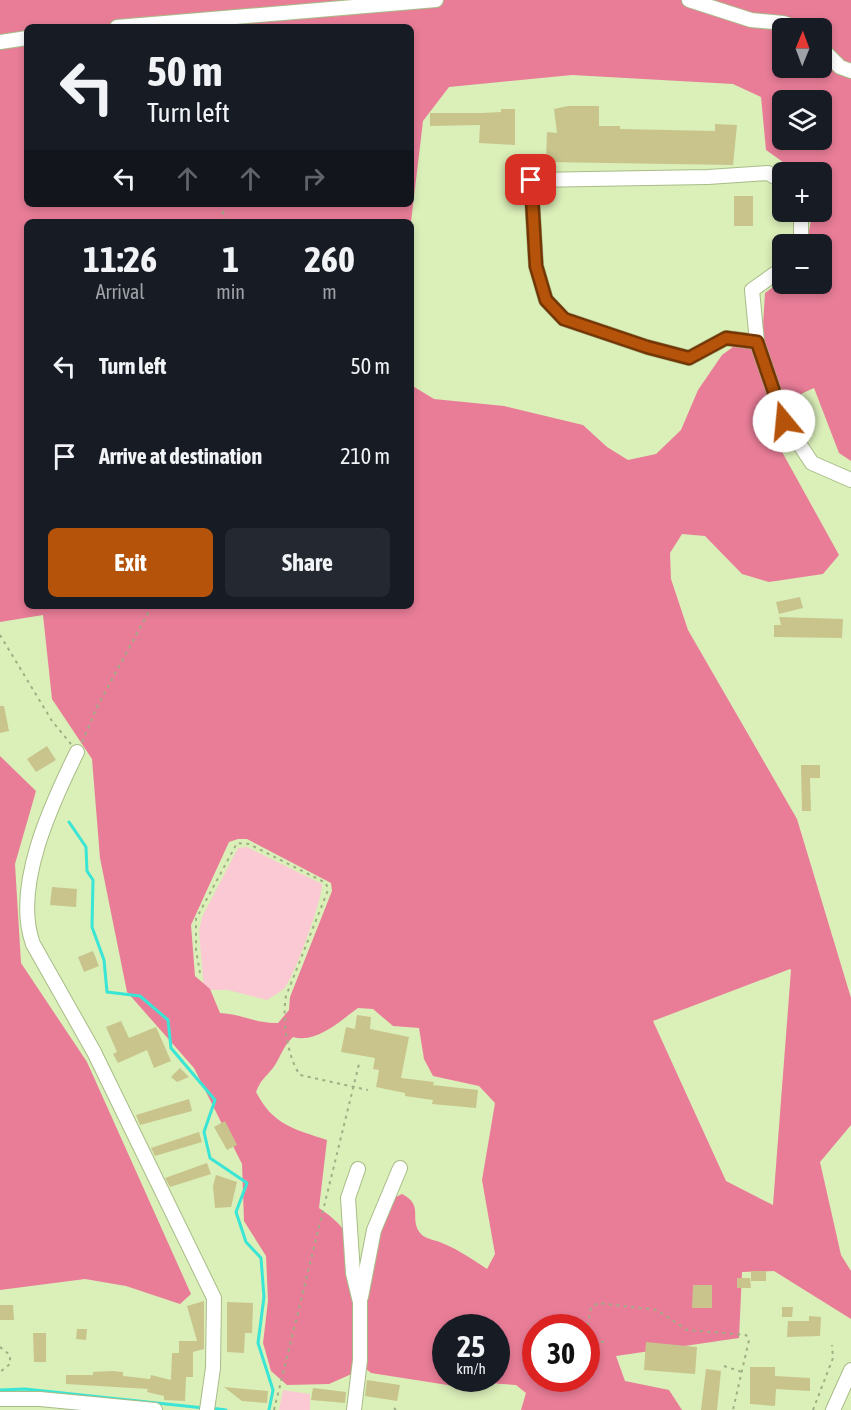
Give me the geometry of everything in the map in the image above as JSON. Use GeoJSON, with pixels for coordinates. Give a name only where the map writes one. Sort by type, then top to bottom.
{"type":"FeatureCollection","features":[{"type":"Feature","properties":{"kind":"street"},"geometry":{"type":"LineString","coordinates":[[152,24],[436,0]]}},
{"type":"Feature","properties":{"kind":"street"},"geometry":{"type":"LineString","coordinates":[[689,0],[751,20],[772,22]]}},
{"type":"Feature","properties":{"kind":"street"},"geometry":{"type":"LineString","coordinates":[[0,42],[24,38]]}},
{"type":"Feature","properties":{"kind":"street"},"geometry":{"type":"LineString","coordinates":[[832,59],[840,67],[851,71]]}},
{"type":"Feature","properties":{"kind":"street"},"geometry":{"type":"LineString","coordinates":[[757,342],[726,338],[689,358],[647,347],[564,319],[546,300],[539,283],[531,180],[708,177],[768,173],[772,175]]}},
{"type":"Feature","properties":{"kind":"street"},"geometry":{"type":"LineString","coordinates":[[772,276],[752,290],[757,342],[784,421],[812,463],[851,480]]}},
{"type":"Feature","properties":{"kind":"street"},"geometry":{"type":"LineString","coordinates":[[77,752],[56,796],[36,858],[26,904],[28,930],[33,944],[94,1052],[214,1298],[213,1368],[207,1410]]}},
{"type":"Feature","properties":{"kind":"street"},"geometry":{"type":"LineString","coordinates":[[354,1410],[360,1360],[360,1302],[374,1230],[400,1168]]}},
{"type":"Feature","properties":{"kind":"street"},"geometry":{"type":"LineString","coordinates":[[358,1169],[348,1198],[353,1273],[360,1302]]}},
{"type":"Feature","properties":{"kind":"street"},"geometry":{"type":"LineString","coordinates":[[833,1410],[851,1370]]}},
{"type":"Feature","properties":{"kind":"street"},"geometry":{"type":"LineString","coordinates":[[0,1399],[40,1399],[155,1410]]}},
{"type":"Feature","properties":{"kind":"path"},"geometry":{"type":"LineString","coordinates":[[0,635],[52,721],[77,752],[98,705],[150,609]]}},
{"type":"Feature","properties":{"kind":"path"},"geometry":{"type":"LineString","coordinates":[[200,973],[196,950],[196,919],[237,843],[249,844],[326,883],[328,890],[286,996],[284,1007],[293,1066],[300,1076],[368,1090]]}},
{"type":"Feature","properties":{"kind":"path"},"geometry":{"type":"LineString","coordinates":[[274,1410],[359,1064]]}},
{"type":"Feature","properties":{"kind":"path"},"geometry":{"type":"LineString","coordinates":[[590,1314],[591,1308],[598,1303],[657,1310],[687,1330],[746,1335],[749,1340],[733,1410]]}},
{"type":"Feature","properties":{"kind":"path"},"geometry":{"type":"LineString","coordinates":[[600,1342],[604,1342]]}},
{"type":"Feature","properties":{"kind":"path"},"geometry":{"type":"LineString","coordinates":[[813,1410],[833,1358],[832,1345]]}},
{"type":"Feature","properties":{"kind":"path"},"geometry":{"type":"LineString","coordinates":[[0,1347],[10,1356],[10,1364],[0,1372]]}},
{"type":"Feature","properties":{"kind":"path"},"geometry":{"type":"LineString","coordinates":[[724,1366],[742,1372]]}},
{"type":"Feature","properties":{"kind":"shaded area"},"geometry":{"type":"Polygon","coordinates":[[[0,0],[851,0],[851,461],[839,453],[814,388],[757,414],[781,450],[839,555],[823,574],[769,582],[742,574],[705,536],[682,534],[670,553],[671,579],[688,630],[797,819],[851,998],[851,1125],[820,1162],[841,1255],[851,1271],[851,1319],[774,1271],[742,1272],[739,1338],[616,1356],[625,1381],[669,1390],[682,1410],[521,1410],[525,1392],[600,1392],[600,1314],[522,1314],[522,1390],[516,1385],[510,1385],[510,1314],[432,1314],[432,1383],[371,1373],[365,1368],[329,1384],[287,1385],[271,1371],[263,1343],[268,1301],[266,1256],[244,1221],[242,1164],[194,1068],[127,992],[100,858],[92,759],[52,699],[43,615],[0,622],[0,0]],[[247,839],[229,842],[191,925],[195,976],[210,989],[220,1013],[278,1023],[289,1010],[290,997],[332,891],[331,883],[247,839]],[[791,970],[653,1021],[726,1181],[773,1205],[791,970]],[[358,1008],[319,1034],[302,1038],[293,1037],[273,1068],[261,1081],[256,1092],[277,1119],[295,1129],[327,1140],[319,1208],[338,1223],[348,1238],[358,1279],[394,1198],[402,1194],[413,1203],[417,1228],[423,1236],[454,1249],[487,1269],[495,1254],[482,1180],[495,1103],[479,1086],[433,1076],[424,1059],[419,1028],[393,1026],[373,1009],[358,1008]]]}},
{"type":"Feature","properties":{"kind":"shaded area"},"geometry":{"type":"Polygon","coordinates":[[[0,756],[36,791],[15,864],[21,963],[87,1062],[191,1294],[180,1304],[126,1286],[85,1279],[0,1290],[0,756]]]}},
{"type":"Feature","properties":{"kind":"shaded area"},"geometry":{"type":"Polygon","coordinates":[[[247,847],[322,884],[302,952],[290,979],[280,992],[267,1000],[228,990],[204,990],[199,931],[202,917],[238,848],[247,847]]]}},
{"type":"Feature","properties":{"kind":"shaded area"},"geometry":{"type":"Polygon","coordinates":[[[283,1390],[310,1394],[310,1410],[279,1410],[283,1390]]]}},
{"type":"Feature","properties":{"kind":"building"},"geometry":{"type":"Polygon","coordinates":[[[568,106],[599,106],[599,126],[620,126],[620,129],[715,131],[715,124],[737,125],[733,165],[546,162],[547,132],[557,133],[554,109],[568,106]]]}},
{"type":"Feature","properties":{"kind":"building"},"geometry":{"type":"Polygon","coordinates":[[[501,109],[515,109],[515,145],[479,143],[480,125],[430,126],[430,113],[501,112],[501,109]]]}},
{"type":"Feature","properties":{"kind":"building"},"geometry":{"type":"Polygon","coordinates":[[[734,196],[753,196],[753,226],[734,226],[734,196]]]}},
{"type":"Feature","properties":{"kind":"building"},"geometry":{"type":"Polygon","coordinates":[[[800,597],[803,608],[779,614],[776,602],[800,597]]]}},
{"type":"Feature","properties":{"kind":"building"},"geometry":{"type":"Polygon","coordinates":[[[779,617],[843,619],[842,638],[774,637],[774,625],[781,625],[779,617]]]}},
{"type":"Feature","properties":{"kind":"building"},"geometry":{"type":"Polygon","coordinates":[[[0,706],[4,706],[9,731],[0,733],[0,706]]]}},
{"type":"Feature","properties":{"kind":"building"},"geometry":{"type":"Polygon","coordinates":[[[47,746],[56,760],[36,772],[27,759],[47,746]]]}},
{"type":"Feature","properties":{"kind":"building"},"geometry":{"type":"Polygon","coordinates":[[[801,765],[820,765],[820,778],[810,778],[811,811],[802,811],[801,765]]]}},
{"type":"Feature","properties":{"kind":"building"},"geometry":{"type":"Polygon","coordinates":[[[52,887],[77,889],[76,907],[50,905],[52,887]]]}},
{"type":"Feature","properties":{"kind":"building"},"geometry":{"type":"Polygon","coordinates":[[[93,951],[99,966],[84,972],[78,957],[93,951]]]}},
{"type":"Feature","properties":{"kind":"building"},"geometry":{"type":"Polygon","coordinates":[[[357,1015],[371,1017],[370,1029],[409,1037],[401,1078],[434,1082],[433,1085],[478,1090],[476,1108],[432,1104],[433,1100],[405,1096],[405,1093],[376,1087],[379,1070],[373,1069],[375,1058],[341,1052],[346,1027],[355,1029],[357,1015]]]}},
{"type":"Feature","properties":{"kind":"building"},"geometry":{"type":"Polygon","coordinates":[[[121,1021],[129,1038],[156,1027],[171,1061],[154,1068],[147,1050],[118,1063],[113,1054],[117,1052],[106,1027],[121,1021]]]}},
{"type":"Feature","properties":{"kind":"building"},"geometry":{"type":"Polygon","coordinates":[[[180,1068],[189,1077],[177,1082],[171,1077],[180,1068]]]}},
{"type":"Feature","properties":{"kind":"building"},"geometry":{"type":"Polygon","coordinates":[[[189,1099],[192,1111],[140,1125],[136,1115],[189,1099]]]}},
{"type":"Feature","properties":{"kind":"building"},"geometry":{"type":"Polygon","coordinates":[[[225,1121],[237,1145],[227,1150],[214,1127],[225,1121]]]}},
{"type":"Feature","properties":{"kind":"building"},"geometry":{"type":"Polygon","coordinates":[[[199,1132],[202,1142],[155,1156],[151,1148],[199,1132]]]}},
{"type":"Feature","properties":{"kind":"building"},"geometry":{"type":"Polygon","coordinates":[[[207,1163],[211,1174],[170,1187],[165,1178],[207,1163]]]}},
{"type":"Feature","properties":{"kind":"building"},"geometry":{"type":"Polygon","coordinates":[[[216,1175],[237,1182],[231,1207],[215,1208],[213,1186],[216,1175]]]}},
{"type":"Feature","properties":{"kind":"building"},"geometry":{"type":"Polygon","coordinates":[[[751,1271],[766,1271],[766,1281],[751,1281],[751,1271]]]}},
{"type":"Feature","properties":{"kind":"building"},"geometry":{"type":"Polygon","coordinates":[[[737,1278],[750,1278],[751,1288],[737,1288],[737,1278]]]}},
{"type":"Feature","properties":{"kind":"building"},"geometry":{"type":"Polygon","coordinates":[[[693,1285],[712,1285],[712,1308],[692,1308],[693,1285]]]}},
{"type":"Feature","properties":{"kind":"building"},"geometry":{"type":"Polygon","coordinates":[[[204,1301],[204,1349],[193,1352],[193,1377],[186,1377],[185,1401],[164,1400],[164,1396],[147,1392],[148,1389],[66,1384],[66,1375],[93,1375],[93,1372],[112,1371],[123,1372],[123,1376],[150,1379],[151,1375],[171,1380],[172,1353],[179,1353],[179,1341],[197,1341],[187,1306],[204,1301]]]}},
{"type":"Feature","properties":{"kind":"building"},"geometry":{"type":"Polygon","coordinates":[[[227,1302],[253,1303],[252,1333],[245,1333],[244,1353],[227,1352],[227,1302]]]}},
{"type":"Feature","properties":{"kind":"building"},"geometry":{"type":"Polygon","coordinates":[[[0,1305],[13,1305],[14,1320],[0,1320],[0,1305]]]}},
{"type":"Feature","properties":{"kind":"building"},"geometry":{"type":"Polygon","coordinates":[[[782,1307],[793,1307],[792,1317],[782,1317],[782,1307]]]}},
{"type":"Feature","properties":{"kind":"building"},"geometry":{"type":"Polygon","coordinates":[[[809,1316],[821,1317],[820,1336],[787,1337],[788,1321],[809,1321],[809,1316]]]}},
{"type":"Feature","properties":{"kind":"building"},"geometry":{"type":"Polygon","coordinates":[[[77,1329],[87,1329],[86,1340],[76,1339],[77,1329]]]}},
{"type":"Feature","properties":{"kind":"building"},"geometry":{"type":"Polygon","coordinates":[[[33,1333],[46,1333],[46,1362],[34,1362],[33,1333]]]}},
{"type":"Feature","properties":{"kind":"building"},"geometry":{"type":"Polygon","coordinates":[[[646,1342],[697,1347],[695,1374],[644,1370],[646,1342]]]}},
{"type":"Feature","properties":{"kind":"building"},"geometry":{"type":"Polygon","coordinates":[[[750,1367],[775,1367],[775,1376],[810,1378],[810,1391],[776,1389],[775,1406],[750,1404],[750,1367]]]}},
{"type":"Feature","properties":{"kind":"building"},"geometry":{"type":"Polygon","coordinates":[[[706,1369],[721,1371],[717,1410],[701,1410],[706,1369]]]}},
{"type":"Feature","properties":{"kind":"building"},"geometry":{"type":"Polygon","coordinates":[[[367,1380],[400,1385],[397,1401],[365,1396],[367,1380]]]}},
{"type":"Feature","properties":{"kind":"building"},"geometry":{"type":"Polygon","coordinates":[[[224,1387],[268,1391],[267,1403],[242,1401],[224,1387]]]}},
{"type":"Feature","properties":{"kind":"building"},"geometry":{"type":"Polygon","coordinates":[[[313,1388],[346,1392],[345,1403],[311,1400],[313,1388]]]}},
{"type":"Feature","properties":{"kind":"waterway"},"geometry":{"type":"LineString","coordinates":[[69,822],[86,847],[87,871],[93,880],[92,927],[104,960],[107,992],[140,996],[168,1020],[171,1048],[215,1100],[204,1132],[210,1158],[247,1183],[236,1212],[246,1242],[261,1258],[264,1297],[258,1343],[273,1390],[269,1410]]}},
{"type":"Feature","properties":{"kind":"waterway"},"geometry":{"type":"LineString","coordinates":[[0,1390],[25,1389],[204,1408]]}},
{"type":"Feature","properties":{"kind":"waterway"},"geometry":{"type":"LineString","coordinates":[[211,1408],[226,1410]]}},
{"type":"Feature","properties":{"kind":"route"},"geometry":{"type":"LineString","coordinates":[[531,180],[539,283],[546,300],[564,319],[647,347],[689,358],[726,338],[757,342],[772,380],[784,421]]}}]}
